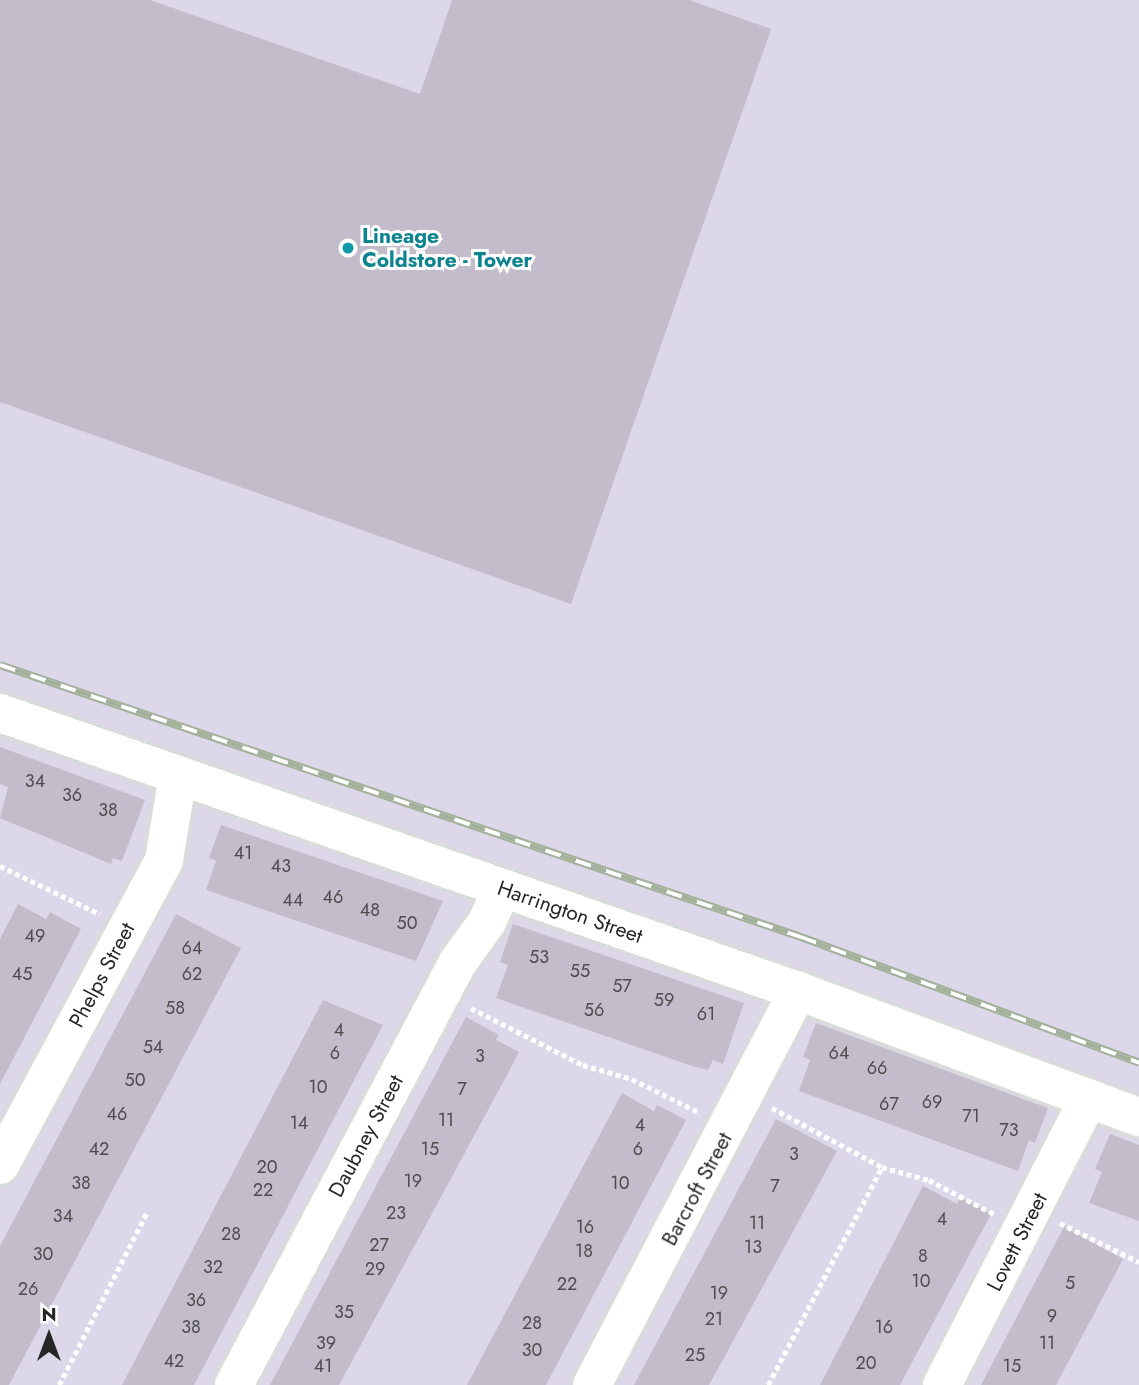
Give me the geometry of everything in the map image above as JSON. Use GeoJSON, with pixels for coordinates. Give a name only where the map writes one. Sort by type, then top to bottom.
{"type":"FeatureCollection","features":[{"type":"Feature","properties":{"kind":"street","name":"Harrington Street"},"geometry":{"type":"LineString","coordinates":[[0,713],[798,991],[1139,1117]]}},
{"type":"Feature","properties":{"kind":"street","name":"Phelps Street"},"geometry":{"type":"LineString","coordinates":[[3,1152],[164,860],[178,775]]}},
{"type":"Feature","properties":{"kind":"street","name":"Daubney Street"},"geometry":{"type":"LineString","coordinates":[[234,1385],[442,993],[502,889]]}},
{"type":"Feature","properties":{"kind":"street","name":"Barcroft Street"},"geometry":{"type":"LineString","coordinates":[[592,1385],[729,1128],[798,991]]}},
{"type":"Feature","properties":{"kind":"street","name":"Lovett Street"},"geometry":{"type":"LineString","coordinates":[[942,1385],[1029,1220],[1089,1098]]}},
{"type":"Feature","properties":{"kind":"path"},"geometry":{"type":"LineString","coordinates":[[0,866],[128,928]]}},
{"type":"Feature","properties":{"kind":"path"},"geometry":{"type":"LineString","coordinates":[[442,993],[583,1065],[632,1079],[729,1128]]}},
{"type":"Feature","properties":{"kind":"path"},"geometry":{"type":"LineString","coordinates":[[746,1095],[882,1167],[929,1180],[1139,1262]]}},
{"type":"Feature","properties":{"kind":"path"},"geometry":{"type":"LineString","coordinates":[[768,1385],[882,1167]]}},
{"type":"Feature","properties":{"kind":"path"},"geometry":{"type":"LineString","coordinates":[[59,1385],[147,1212]]}},
{"type":"Feature","properties":{"kind":"building","name":"Lineage Coldstore - Tower"},"geometry":{"type":"Polygon","coordinates":[[[0,0],[150,0],[420,94],[452,0],[689,0],[771,29],[571,604],[0,402],[0,0]]]}},
{"type":"Feature","properties":{"kind":"building"},"geometry":{"type":"Polygon","coordinates":[[[0,747],[145,800],[122,861],[113,858],[111,864],[0,818],[8,787],[0,784],[0,747]]]}},
{"type":"Feature","properties":{"kind":"building"},"geometry":{"type":"Polygon","coordinates":[[[221,825],[443,901],[416,961],[206,890],[216,861],[209,858],[221,825]]]}},
{"type":"Feature","properties":{"kind":"building"},"geometry":{"type":"Polygon","coordinates":[[[18,904],[46,919],[50,912],[81,929],[0,1084],[0,939],[18,904]]]}},
{"type":"Feature","properties":{"kind":"building"},"geometry":{"type":"Polygon","coordinates":[[[176,914],[241,948],[9,1385],[0,1385],[0,1246],[176,914]]]}},
{"type":"Feature","properties":{"kind":"building"},"geometry":{"type":"Polygon","coordinates":[[[513,924],[744,1003],[723,1064],[713,1060],[708,1070],[692,1066],[496,998],[508,965],[500,962],[513,924]]]}},
{"type":"Feature","properties":{"kind":"building"},"geometry":{"type":"Polygon","coordinates":[[[323,1000],[383,1025],[194,1385],[122,1385],[323,1000]]]}},
{"type":"Feature","properties":{"kind":"building"},"geometry":{"type":"Polygon","coordinates":[[[466,1017],[499,1035],[496,1040],[519,1052],[507,1075],[339,1385],[270,1385],[466,1017]]]}},
{"type":"Feature","properties":{"kind":"building"},"geometry":{"type":"Polygon","coordinates":[[[816,1023],[1048,1108],[1035,1143],[1029,1140],[1018,1171],[799,1091],[810,1060],[803,1057],[816,1023]]]}},
{"type":"Feature","properties":{"kind":"building"},"geometry":{"type":"Polygon","coordinates":[[[622,1093],[654,1111],[657,1105],[686,1120],[546,1385],[467,1385],[622,1093]]]}},
{"type":"Feature","properties":{"kind":"building"},"geometry":{"type":"Polygon","coordinates":[[[776,1119],[837,1151],[709,1385],[634,1385],[776,1119]]]}},
{"type":"Feature","properties":{"kind":"building"},"geometry":{"type":"Polygon","coordinates":[[[1110,1134],[1139,1145],[1139,1221],[1089,1203],[1102,1172],[1095,1169],[1110,1134]]]}},
{"type":"Feature","properties":{"kind":"building"},"geometry":{"type":"Polygon","coordinates":[[[923,1186],[957,1204],[960,1198],[991,1214],[900,1385],[820,1385],[923,1186]]]}},
{"type":"Feature","properties":{"kind":"building"},"geometry":{"type":"Polygon","coordinates":[[[1064,1227],[1123,1259],[1111,1282],[1056,1385],[981,1385],[1064,1227]]]}},
{"type":"Feature","properties":{"kind":"railway"},"geometry":{"type":"LineString","coordinates":[[0,665],[801,937],[1139,1063]]}},
{"type":"Feature","properties":{"kind":"place","name":"Lineage Coldstore - Tower"},"geometry":{"type":"Point","coordinates":[348,248]}}]}
